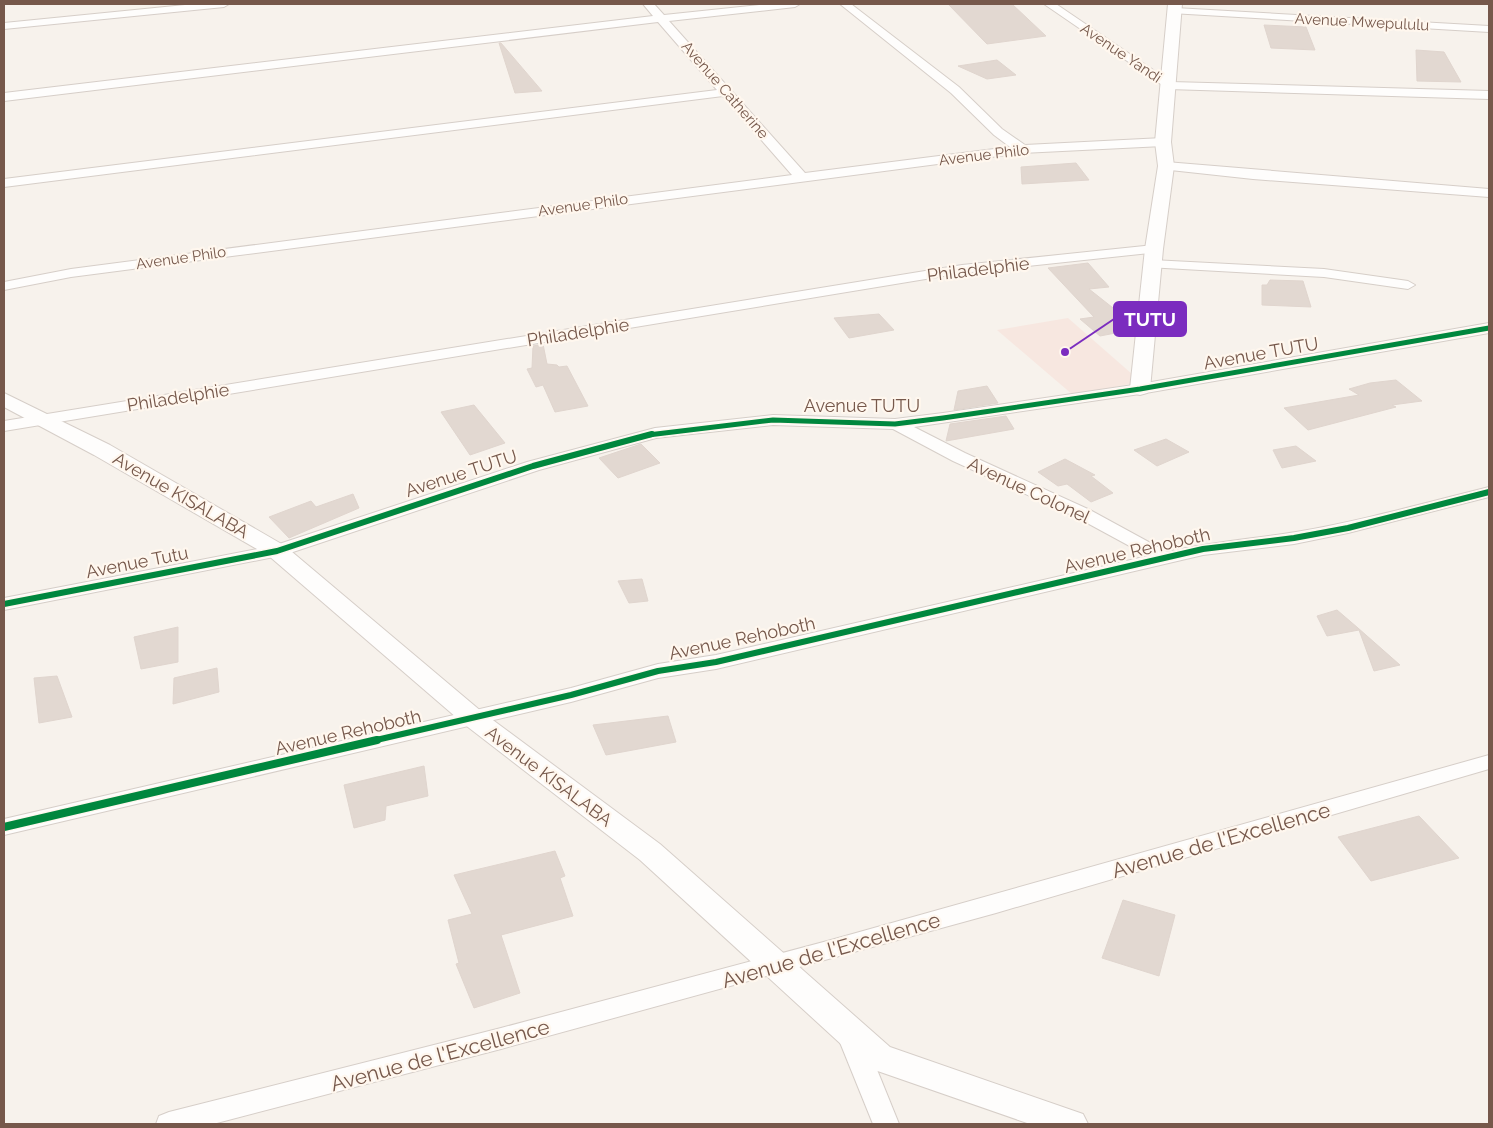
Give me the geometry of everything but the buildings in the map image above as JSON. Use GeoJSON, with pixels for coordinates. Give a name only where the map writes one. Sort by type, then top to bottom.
{"type":"FeatureCollection","features":[{"type":"Feature","properties":{"kind":"street"},"geometry":{"type":"LineString","coordinates":[[4,26],[224,4]]}},
{"type":"Feature","properties":{"kind":"street","name":"Avenue Catherine"},"geometry":{"type":"LineString","coordinates":[[648,4],[801,177]]}},
{"type":"Feature","properties":{"kind":"street"},"geometry":{"type":"LineString","coordinates":[[4,97],[795,4]]}},
{"type":"Feature","properties":{"kind":"street"},"geometry":{"type":"LineString","coordinates":[[845,4],[955,90],[998,132],[1022,149]]}},
{"type":"Feature","properties":{"kind":"street","name":"Avenue Yandi"},"geometry":{"type":"LineString","coordinates":[[1049,4],[1168,85]]}},
{"type":"Feature","properties":{"kind":"street"},"geometry":{"type":"LineString","coordinates":[[1140,389],[1153,256],[1166,166],[1163,142],[1175,7]]}},
{"type":"Feature","properties":{"kind":"street","name":"Avenue Mwepululu"},"geometry":{"type":"LineString","coordinates":[[1175,7],[1489,29]]}},
{"type":"Feature","properties":{"kind":"street"},"geometry":{"type":"LineString","coordinates":[[1168,85],[1489,95]]}},
{"type":"Feature","properties":{"kind":"street"},"geometry":{"type":"LineString","coordinates":[[4,183],[727,92]]}},
{"type":"Feature","properties":{"kind":"street","name":"Avenue Philo"},"geometry":{"type":"LineString","coordinates":[[4,286],[81,272],[1022,149],[1163,142]]}},
{"type":"Feature","properties":{"kind":"street"},"geometry":{"type":"LineString","coordinates":[[1166,166],[1253,176],[1489,193]]}},
{"type":"Feature","properties":{"kind":"street"},"geometry":{"type":"LineString","coordinates":[[1153,256],[1324,273],[1408,285]]}},
{"type":"Feature","properties":{"kind":"street","name":"Philadelphie"},"geometry":{"type":"LineString","coordinates":[[4,426],[962,269],[1153,256]]}},
{"type":"Feature","properties":{"kind":"street","name":"Avenue TUTU"},"geometry":{"type":"LineString","coordinates":[[277,550],[533,466],[655,433],[772,420],[895,424],[1027,407],[1140,389],[1489,328]]}},
{"type":"Feature","properties":{"kind":"street","name":"Avenue KISALABA"},"geometry":{"type":"LineString","coordinates":[[4,399],[102,450],[277,550],[473,718],[650,852],[878,1057],[1071,1124]]}},
{"type":"Feature","properties":{"kind":"street","name":"Avenue Colonel"},"geometry":{"type":"LineString","coordinates":[[895,424],[959,457],[1084,514],[1163,558]]}},
{"type":"Feature","properties":{"kind":"street","name":"Avenue Rehoboth"},"geometry":{"type":"LineString","coordinates":[[4,827],[571,695],[658,671],[716,662],[1202,548],[1294,538],[1348,528],[1489,492]]}},
{"type":"Feature","properties":{"kind":"street","name":"Avenue Tutu"},"geometry":{"type":"LineString","coordinates":[[4,604],[277,550]]}},
{"type":"Feature","properties":{"kind":"street","name":"Avenue de l'Excellence"},"geometry":{"type":"LineString","coordinates":[[169,1124],[440,1056],[776,966],[1489,762]]}},
{"type":"Feature","properties":{"kind":"street"},"geometry":{"type":"LineString","coordinates":[[849,1032],[886,1124]]}},
{"type":"Feature","properties":{"kind":"shaded area"},"geometry":{"type":"Polygon","coordinates":[[[1068,318],[1132,374],[1135,383],[1073,395],[997,330],[1068,318]]]}},
{"type":"Feature","properties":{"kind":"cycle path"},"geometry":{"type":"LineString","coordinates":[[4,604],[277,551],[533,466],[655,433],[773,420],[895,424],[943,418],[1140,389],[1489,328]]}},
{"type":"Feature","properties":{"kind":"cycle path"},"geometry":{"type":"LineString","coordinates":[[4,827],[571,695],[658,671],[716,662],[1203,549],[1294,538],[1348,528],[1489,492]]}},
{"type":"Feature","properties":{"kind":"place","name":"TUTU"},"geometry":{"type":"Point","coordinates":[1065,352]}}]}
